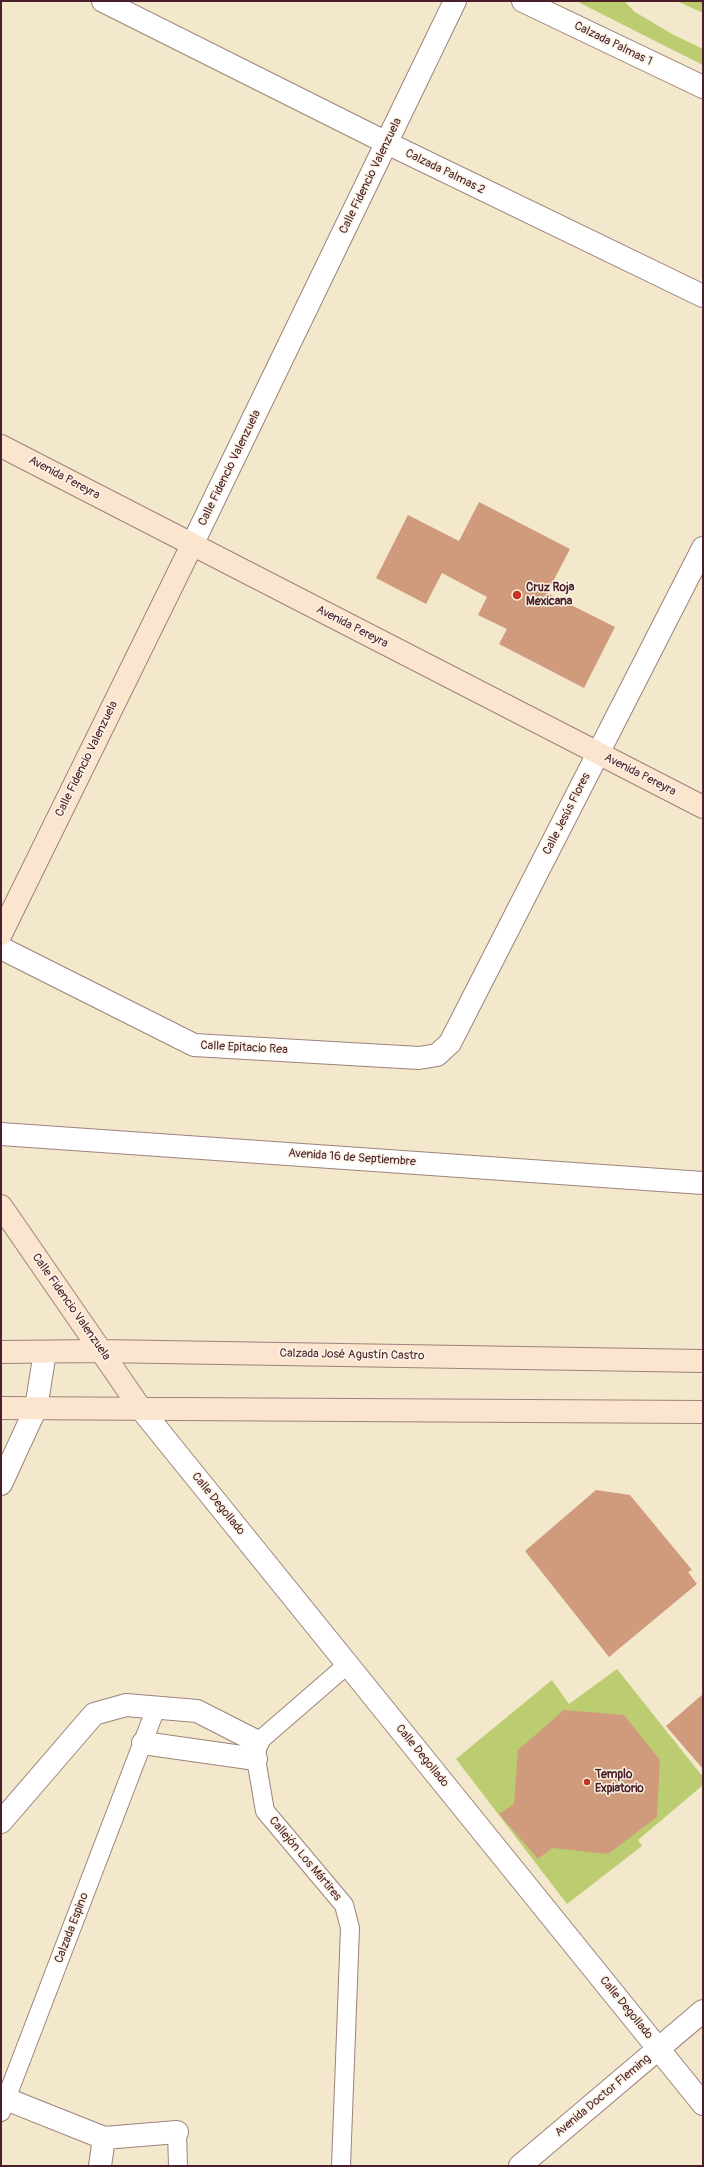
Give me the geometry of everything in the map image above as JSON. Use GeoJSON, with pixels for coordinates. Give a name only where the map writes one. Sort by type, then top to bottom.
{"type":"FeatureCollection","features":[{"type":"Feature","properties":{"kind":"main road","name":"Avenida Pereyra"},"geometry":{"type":"LineString","coordinates":[[1,446],[703,807]]}},
{"type":"Feature","properties":{"kind":"main road","name":"Calle Fidencio Valenzuela"},"geometry":{"type":"LineString","coordinates":[[1,934],[192,545]]}},
{"type":"Feature","properties":{"kind":"main road","name":"Calle Fidencio Valenzuela"},"geometry":{"type":"LineString","coordinates":[[1,1206],[141,1409]]}},
{"type":"Feature","properties":{"kind":"main road","name":"Calzada José Agustín Castro"},"geometry":{"type":"LineString","coordinates":[[1,1352],[101,1351],[703,1361]]}},
{"type":"Feature","properties":{"kind":"main road"},"geometry":{"type":"LineString","coordinates":[[1,1408],[703,1412]]}},
{"type":"Feature","properties":{"kind":"street","name":"Calzada Palmas 2"},"geometry":{"type":"LineString","coordinates":[[103,1],[387,143],[703,296]]}},
{"type":"Feature","properties":{"kind":"street","name":"Calle Fidencio Valenzuela"},"geometry":{"type":"LineString","coordinates":[[192,545],[456,1]]}},
{"type":"Feature","properties":{"kind":"street","name":"Calzada Palmas 1"},"geometry":{"type":"LineString","coordinates":[[523,1],[703,88]]}},
{"type":"Feature","properties":{"kind":"street","name":"Calle Jesús Flores"},"geometry":{"type":"LineString","coordinates":[[437,1055],[450,1043],[703,548]]}},
{"type":"Feature","properties":{"kind":"street","name":"Calle Epitacio Rea"},"geometry":{"type":"LineString","coordinates":[[1,948],[194,1045],[419,1058],[437,1055]]}},
{"type":"Feature","properties":{"kind":"street","name":"Avenida 16 de Septiembre"},"geometry":{"type":"LineString","coordinates":[[1,1134],[703,1183]]}},
{"type":"Feature","properties":{"kind":"street"},"geometry":{"type":"LineString","coordinates":[[1,1484],[36,1408],[45,1352]]}},
{"type":"Feature","properties":{"kind":"street","name":"Calle Degollado"},"geometry":{"type":"LineString","coordinates":[[141,1409],[703,2104]]}},
{"type":"Feature","properties":{"kind":"street"},"geometry":{"type":"LineString","coordinates":[[1,1822],[94,1714],[126,1706],[196,1711],[257,1751]]}},
{"type":"Feature","properties":{"kind":"street"},"geometry":{"type":"LineString","coordinates":[[143,1743],[257,1751]]}},
{"type":"Feature","properties":{"kind":"street","name":"Avenida Doctor Fleming"},"geometry":{"type":"LineString","coordinates":[[520,2166],[703,2010]]}},
{"type":"Feature","properties":{"kind":"street"},"geometry":{"type":"LineString","coordinates":[[3,2103],[104,2138],[177,2132]]}},
{"type":"Feature","properties":{"kind":"street"},"geometry":{"type":"LineString","coordinates":[[100,2166],[104,2138]]}},
{"type":"Feature","properties":{"kind":"lane"},"geometry":{"type":"LineString","coordinates":[[257,1751],[348,1664]]}},
{"type":"Feature","properties":{"kind":"lane","name":"Calzada Espino"},"geometry":{"type":"LineString","coordinates":[[3,2103],[156,1708]]}},
{"type":"Feature","properties":{"kind":"lane","name":"Callejón Los Mártires"},"geometry":{"type":"LineString","coordinates":[[257,1751],[265,1811],[344,1905],[350,1928],[341,2166]]}},
{"type":"Feature","properties":{"kind":"lane"},"geometry":{"type":"LineString","coordinates":[[177,2132],[178,2166]]}},
{"type":"Feature","properties":{"kind":"green space"},"geometry":{"type":"Polygon","coordinates":[[[576,1],[624,1],[635,12],[672,34],[703,49],[703,65],[576,1]]]}},
{"type":"Feature","properties":{"kind":"green space"},"geometry":{"type":"Polygon","coordinates":[[[678,1],[703,1],[703,13],[679,2],[678,1]]]}},
{"type":"Feature","properties":{"kind":"green space"},"geometry":{"type":"Polygon","coordinates":[[[617,1669],[703,1777],[703,1785],[638,1840],[642,1846],[567,1904],[456,1759],[552,1680],[569,1704],[617,1669]]]}},
{"type":"Feature","properties":{"kind":"building","name":"Cruz Roja Mexicana"},"geometry":{"type":"Polygon","coordinates":[[[479,502],[570,549],[547,593],[615,627],[584,688],[499,644],[507,629],[478,615],[487,597],[442,573],[426,604],[376,578],[408,515],[459,541],[479,502]]]}},
{"type":"Feature","properties":{"kind":"building"},"geometry":{"type":"Polygon","coordinates":[[[596,1490],[630,1495],[692,1570],[688,1572],[697,1584],[609,1657],[525,1551],[596,1490]]]}},
{"type":"Feature","properties":{"kind":"building"},"geometry":{"type":"Polygon","coordinates":[[[703,1694],[703,1769],[666,1726],[703,1694]]]}},
{"type":"Feature","properties":{"kind":"building","name":"Templo Expiatorio"},"geometry":{"type":"Polygon","coordinates":[[[564,1710],[624,1715],[660,1760],[657,1817],[608,1854],[552,1848],[538,1859],[499,1814],[514,1804],[518,1750],[564,1710]]]}},
{"type":"Feature","properties":{"kind":"place","name":"Cruz Roja Mexicana"},"geometry":{"type":"Point","coordinates":[517,595]}},
{"type":"Feature","properties":{"kind":"place","name":"Templo Expiatorio"},"geometry":{"type":"Point","coordinates":[587,1782]}}]}
